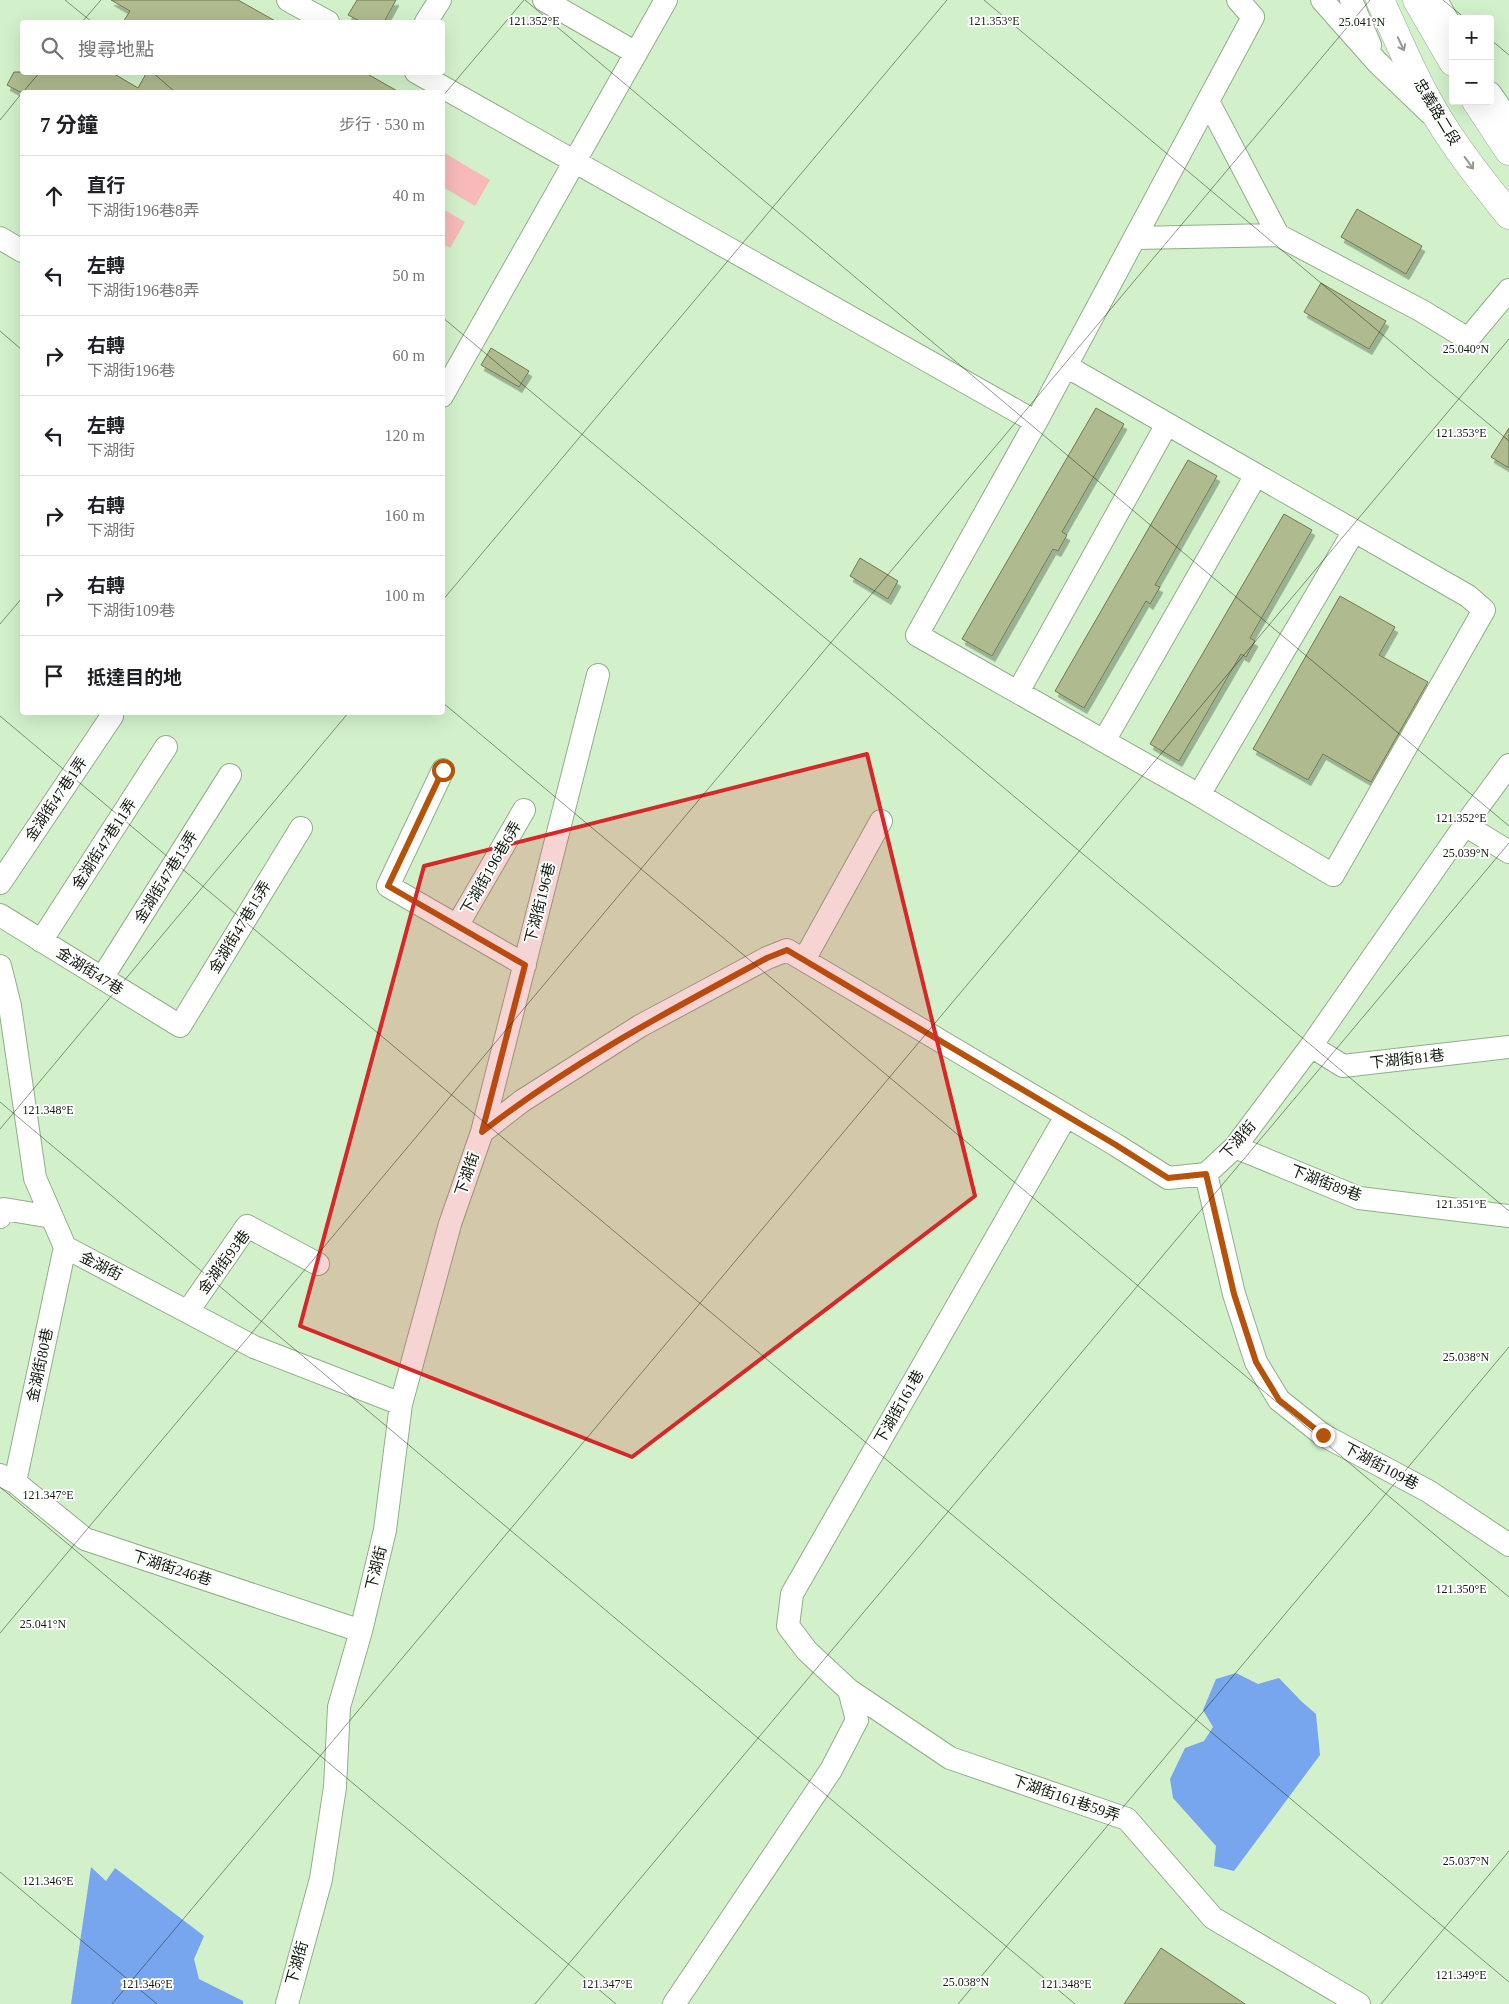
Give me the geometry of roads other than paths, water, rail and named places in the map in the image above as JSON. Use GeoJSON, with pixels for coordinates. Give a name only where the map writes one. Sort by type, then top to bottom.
{"type":"FeatureCollection","features":[{"type":"Feature","properties":{"kind":"main road","name":"忠義路二段"},"geometry":{"type":"LineString","coordinates":[[1380,0],[1440,123],[1509,215]]}},
{"type":"Feature","properties":{"kind":"main road"},"geometry":{"type":"LineString","coordinates":[[1417,0],[1452,60]]}},
{"type":"Feature","properties":{"kind":"main road"},"geometry":{"type":"LineString","coordinates":[[1479,105],[1509,151]]}},
{"type":"Feature","properties":{"kind":"street"},"geometry":{"type":"LineString","coordinates":[[427,20],[440,0]]}},
{"type":"Feature","properties":{"kind":"street"},"geometry":{"type":"LineString","coordinates":[[544,0],[636,52]]}},
{"type":"Feature","properties":{"kind":"street"},"geometry":{"type":"LineString","coordinates":[[445,391],[666,0]]}},
{"type":"Feature","properties":{"kind":"street"},"geometry":{"type":"LineString","coordinates":[[1066,366],[1468,596],[1484,610],[1333,875],[1199,795],[917,635],[1036,422],[1066,366],[1135,238],[1253,17],[1238,0]]}},
{"type":"Feature","properties":{"kind":"street"},"geometry":{"type":"LineString","coordinates":[[1322,0],[1376,62],[1440,123]]}},
{"type":"Feature","properties":{"kind":"street"},"geometry":{"type":"LineString","coordinates":[[1351,0],[1376,62]]}},
{"type":"Feature","properties":{"kind":"street"},"geometry":{"type":"LineString","coordinates":[[1436,0],[1449,23]]}},
{"type":"Feature","properties":{"kind":"street"},"geometry":{"type":"LineString","coordinates":[[294,1],[325,20]]}},
{"type":"Feature","properties":{"kind":"street"},"geometry":{"type":"LineString","coordinates":[[421,75],[1036,422]]}},
{"type":"Feature","properties":{"kind":"street"},"geometry":{"type":"LineString","coordinates":[[1494,99],[1509,120]]}},
{"type":"Feature","properties":{"kind":"street"},"geometry":{"type":"LineString","coordinates":[[1208,101],[1278,236]]}},
{"type":"Feature","properties":{"kind":"street"},"geometry":{"type":"LineString","coordinates":[[1135,238],[1278,236],[1422,311],[1468,339],[1509,290]]}},
{"type":"Feature","properties":{"kind":"street"},"geometry":{"type":"LineString","coordinates":[[0,238],[20,250]]}},
{"type":"Feature","properties":{"kind":"street"},"geometry":{"type":"LineString","coordinates":[[1018,692],[1167,424]]}},
{"type":"Feature","properties":{"kind":"street"},"geometry":{"type":"LineString","coordinates":[[1104,742],[1256,475]]}},
{"type":"Feature","properties":{"kind":"street"},"geometry":{"type":"LineString","coordinates":[[1199,795],[1354,531]]}},
{"type":"Feature","properties":{"kind":"street","name":"下湖街196巷"},"geometry":{"type":"LineString","coordinates":[[482,1132],[598,675]]}},
{"type":"Feature","properties":{"kind":"street","name":"金湖街47巷1弄"},"geometry":{"type":"LineString","coordinates":[[0,883],[112,716]]}},
{"type":"Feature","properties":{"kind":"street","name":"金湖街47巷11弄"},"geometry":{"type":"LineString","coordinates":[[42,941],[166,747]]}},
{"type":"Feature","properties":{"kind":"street","name":"下湖街"},"geometry":{"type":"LineString","coordinates":[[287,2004],[320,1879],[336,1787],[339,1707],[361,1631],[385,1530],[401,1404],[450,1224],[482,1132],[522,1100],[656,1017],[767,958],[787,950],[1168,1178],[1206,1174],[1235,1147],[1310,1046],[1509,765]]}},
{"type":"Feature","properties":{"kind":"street"},"geometry":{"type":"LineString","coordinates":[[443,770],[388,886],[525,965]]}},
{"type":"Feature","properties":{"kind":"street","name":"金湖街47巷13弄"},"geometry":{"type":"LineString","coordinates":[[102,978],[230,775]]}},
{"type":"Feature","properties":{"kind":"street","name":"下湖街196巷6弄"},"geometry":{"type":"LineString","coordinates":[[457,926],[524,810]]}},
{"type":"Feature","properties":{"kind":"street"},"geometry":{"type":"LineString","coordinates":[[804,960],[881,821]]}},
{"type":"Feature","properties":{"kind":"street"},"geometry":{"type":"LineString","coordinates":[[1465,825],[1509,852]]}},
{"type":"Feature","properties":{"kind":"street","name":"金湖街47巷15弄"},"geometry":{"type":"LineString","coordinates":[[180,1026],[301,828]]}},
{"type":"Feature","properties":{"kind":"street","name":"金湖街47巷"},"geometry":{"type":"LineString","coordinates":[[0,915],[180,1026]]}},
{"type":"Feature","properties":{"kind":"street","name":"金湖街"},"geometry":{"type":"LineString","coordinates":[[0,966],[10,1006],[35,1178],[65,1247],[254,1347],[401,1404]]}},
{"type":"Feature","properties":{"kind":"street","name":"下湖街81巷"},"geometry":{"type":"LineString","coordinates":[[1310,1046],[1343,1066],[1509,1047]]}},
{"type":"Feature","properties":{"kind":"street","name":"下湖街161巷"},"geometry":{"type":"LineString","coordinates":[[849,1690],[807,1651],[788,1626],[792,1594],[1066,1116]]}},
{"type":"Feature","properties":{"kind":"street","name":"下湖街89巷"},"geometry":{"type":"LineString","coordinates":[[1235,1147],[1359,1198],[1509,1216]]}},
{"type":"Feature","properties":{"kind":"street","name":"下湖街109巷"},"geometry":{"type":"LineString","coordinates":[[1206,1174],[1234,1294],[1256,1362],[1279,1400],[1323,1435],[1428,1491],[1509,1545]]}},
{"type":"Feature","properties":{"kind":"street"},"geometry":{"type":"LineString","coordinates":[[0,1217],[4,1209],[52,1217]]}},
{"type":"Feature","properties":{"kind":"street","name":"金湖街93巷"},"geometry":{"type":"LineString","coordinates":[[188,1311],[247,1226],[318,1264]]}},
{"type":"Feature","properties":{"kind":"street","name":"金湖街80巷"},"geometry":{"type":"LineString","coordinates":[[7,1479],[65,1247]]}},
{"type":"Feature","properties":{"kind":"street","name":"下湖街246巷"},"geometry":{"type":"LineString","coordinates":[[7,1479],[85,1539],[361,1631]]}},
{"type":"Feature","properties":{"kind":"street"},"geometry":{"type":"LineString","coordinates":[[674,2004],[831,1770],[857,1720],[849,1690]]}},
{"type":"Feature","properties":{"kind":"street","name":"下湖街161巷59弄"},"geometry":{"type":"LineString","coordinates":[[849,1690],[950,1758],[1127,1819],[1212,1918],[1359,2004]]}},
{"type":"Feature","properties":{"kind":"water"},"geometry":{"type":"Polygon","coordinates":[[[1236,1673],[1258,1684],[1279,1678],[1316,1714],[1320,1755],[1234,1871],[1214,1866],[1216,1846],[1173,1798],[1170,1779],[1185,1748],[1204,1741],[1213,1727],[1203,1710],[1216,1679],[1236,1673]]]}},
{"type":"Feature","properties":{"kind":"water"},"geometry":{"type":"Polygon","coordinates":[[[91,1867],[106,1881],[115,1868],[204,1936],[194,1959],[199,1979],[243,2001],[243,2004],[71,2004],[91,1867]]]}}]}
